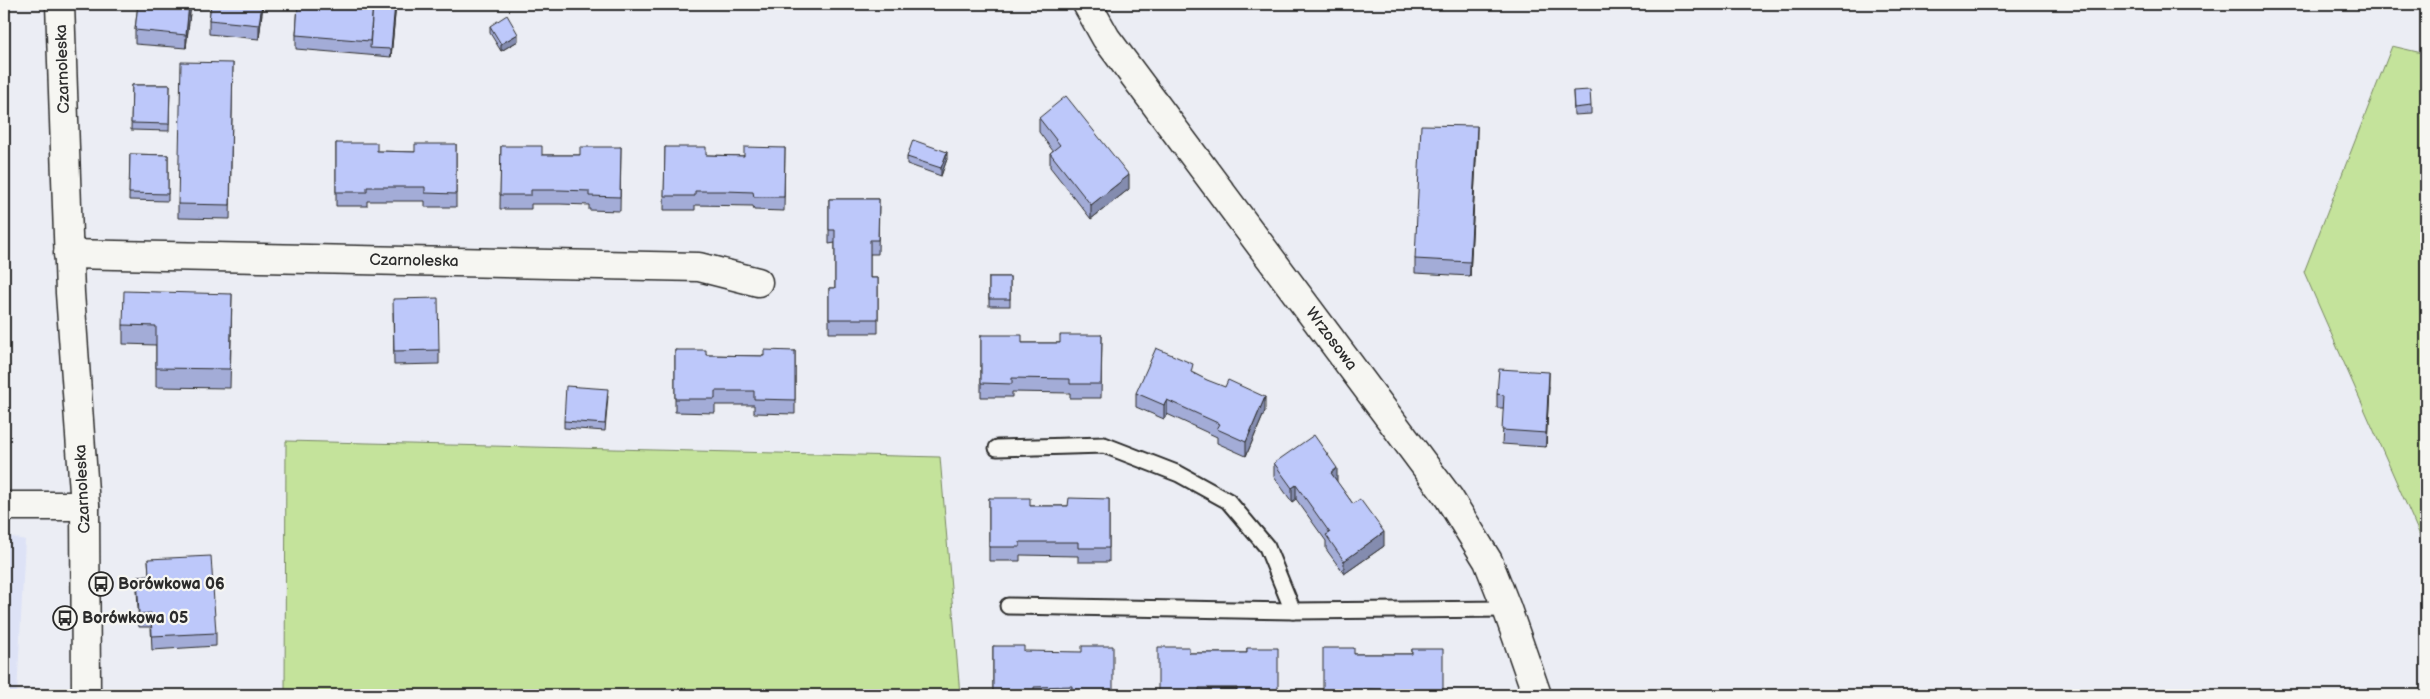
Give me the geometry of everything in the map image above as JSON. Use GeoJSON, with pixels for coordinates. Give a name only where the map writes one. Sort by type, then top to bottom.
{"type":"FeatureCollection","features":[{"type":"Feature","properties":{"kind":"street","name":"Czarnoleska"},"geometry":{"type":"LineString","coordinates":[[60,4],[68,254],[85,506],[86,695]]}},
{"type":"Feature","properties":{"kind":"street","name":"Wrzosowa"},"geometry":{"type":"LineString","coordinates":[[1087,4],[1106,38],[1448,498],[1488,561],[1537,695]]}},
{"type":"Feature","properties":{"kind":"street","name":"Czarnoleska"},"geometry":{"type":"LineString","coordinates":[[68,254],[699,267],[758,282]]}},
{"type":"Feature","properties":{"kind":"street"},"geometry":{"type":"LineString","coordinates":[[4,506],[85,506]]}},
{"type":"Feature","properties":{"kind":"lane"},"geometry":{"type":"LineString","coordinates":[[997,448],[1104,445],[1187,478],[1228,501],[1267,547],[1293,611]]}},
{"type":"Feature","properties":{"kind":"lane"},"geometry":{"type":"LineString","coordinates":[[1008,606],[1293,611],[1507,609]]}},
{"type":"Feature","properties":{"kind":"shaded area"},"geometry":{"type":"Polygon","coordinates":[[[4,535],[25,540],[17,695],[4,695],[4,535]]]}},
{"type":"Feature","properties":{"kind":"green space"},"geometry":{"type":"Polygon","coordinates":[[[2392,46],[2426,54],[2426,549],[2304,272],[2392,46]]]}},
{"type":"Feature","properties":{"kind":"green space"},"geometry":{"type":"Polygon","coordinates":[[[286,441],[940,457],[960,695],[100,695],[285,693],[286,441]]]}},
{"type":"Feature","properties":{"kind":"building"},"geometry":{"type":"Polygon","coordinates":[[[138,4],[189,4],[186,35],[135,30],[138,4]]]}},
{"type":"Feature","properties":{"kind":"building"},"geometry":{"type":"Polygon","coordinates":[[[211,4],[262,4],[259,25],[209,20],[211,4]]]}},
{"type":"Feature","properties":{"kind":"building"},"geometry":{"type":"Polygon","coordinates":[[[298,4],[373,4],[370,41],[296,35],[298,4]]]}},
{"type":"Feature","properties":{"kind":"building"},"geometry":{"type":"Polygon","coordinates":[[[373,4],[395,4],[391,49],[370,48],[373,4]]]}},
{"type":"Feature","properties":{"kind":"building"},"geometry":{"type":"Polygon","coordinates":[[[507,15],[518,34],[501,44],[490,26],[507,15]]]}},
{"type":"Feature","properties":{"kind":"building"},"geometry":{"type":"Polygon","coordinates":[[[181,62],[233,63],[230,205],[178,204],[181,62]]]}},
{"type":"Feature","properties":{"kind":"building"},"geometry":{"type":"Polygon","coordinates":[[[132,85],[170,85],[169,124],[131,123],[132,85]]]}},
{"type":"Feature","properties":{"kind":"building"},"geometry":{"type":"Polygon","coordinates":[[[1590,90],[1591,106],[1574,108],[1573,91],[1590,90]]]}},
{"type":"Feature","properties":{"kind":"building"},"geometry":{"type":"Polygon","coordinates":[[[1066,96],[1129,175],[1091,205],[1050,153],[1060,145],[1039,118],[1066,96]]]}},
{"type":"Feature","properties":{"kind":"building"},"geometry":{"type":"Polygon","coordinates":[[[1421,125],[1477,126],[1470,262],[1415,259],[1421,125]]]}},
{"type":"Feature","properties":{"kind":"building"},"geometry":{"type":"Polygon","coordinates":[[[913,140],[947,152],[941,168],[907,157],[913,140]]]}},
{"type":"Feature","properties":{"kind":"building"},"geometry":{"type":"Polygon","coordinates":[[[336,143],[377,143],[377,151],[415,152],[415,144],[456,144],[456,194],[425,193],[425,187],[367,187],[367,192],[336,192],[336,143]]]}},
{"type":"Feature","properties":{"kind":"building"},"geometry":{"type":"Polygon","coordinates":[[[501,146],[542,146],[542,155],[580,155],[580,147],[621,147],[620,197],[589,196],[589,191],[560,190],[531,190],[531,195],[500,195],[501,146]]]}},
{"type":"Feature","properties":{"kind":"building"},"geometry":{"type":"Polygon","coordinates":[[[665,147],[706,147],[706,155],[744,156],[744,147],[785,148],[784,197],[754,197],[753,192],[725,191],[695,191],[695,196],[664,196],[665,147]]]}},
{"type":"Feature","properties":{"kind":"building"},"geometry":{"type":"Polygon","coordinates":[[[130,154],[168,155],[168,194],[129,193],[130,154]]]}},
{"type":"Feature","properties":{"kind":"building"},"geometry":{"type":"Polygon","coordinates":[[[829,199],[879,199],[878,240],[870,240],[870,278],[878,278],[878,319],[829,319],[829,288],[835,288],[835,230],[829,230],[829,199]]]}},
{"type":"Feature","properties":{"kind":"building"},"geometry":{"type":"Polygon","coordinates":[[[989,277],[1010,277],[1010,299],[989,299],[989,277]]]}},
{"type":"Feature","properties":{"kind":"building"},"geometry":{"type":"Polygon","coordinates":[[[124,291],[232,294],[230,369],[156,368],[156,326],[123,325],[124,291]]]}},
{"type":"Feature","properties":{"kind":"building"},"geometry":{"type":"Polygon","coordinates":[[[438,298],[439,350],[394,351],[393,299],[438,298]]]}},
{"type":"Feature","properties":{"kind":"building"},"geometry":{"type":"Polygon","coordinates":[[[981,335],[1022,335],[1022,343],[1060,343],[1060,335],[1102,335],[1101,384],[1070,384],[1070,379],[1012,378],[1012,384],[981,383],[981,335]]]}},
{"type":"Feature","properties":{"kind":"building"},"geometry":{"type":"Polygon","coordinates":[[[1156,348],[1193,364],[1191,372],[1207,380],[1225,387],[1228,380],[1265,397],[1246,442],[1217,429],[1220,424],[1167,400],[1164,405],[1136,393],[1156,348]]]}},
{"type":"Feature","properties":{"kind":"building"},"geometry":{"type":"Polygon","coordinates":[[[675,350],[706,350],[706,355],[764,356],[764,350],[795,351],[795,400],[754,399],[754,391],[715,391],[715,399],[675,399],[675,350]]]}},
{"type":"Feature","properties":{"kind":"building"},"geometry":{"type":"Polygon","coordinates":[[[1499,369],[1549,372],[1546,433],[1502,430],[1504,395],[1497,394],[1499,369]]]}},
{"type":"Feature","properties":{"kind":"building"},"geometry":{"type":"Polygon","coordinates":[[[566,386],[608,389],[605,424],[564,421],[566,386]]]}},
{"type":"Feature","properties":{"kind":"building"},"geometry":{"type":"Polygon","coordinates":[[[1314,435],[1337,468],[1331,473],[1353,504],[1360,499],[1384,532],[1344,561],[1326,535],[1330,533],[1296,485],[1292,488],[1274,463],[1314,435]]]}},
{"type":"Feature","properties":{"kind":"building"},"geometry":{"type":"Polygon","coordinates":[[[989,498],[1030,498],[1030,506],[1068,506],[1069,498],[1109,499],[1109,548],[1078,548],[1078,542],[1020,542],[1020,547],[989,547],[989,498]]]}},
{"type":"Feature","properties":{"kind":"building"},"geometry":{"type":"Polygon","coordinates":[[[211,556],[216,633],[152,636],[151,613],[139,614],[137,576],[149,575],[148,559],[211,556]]]}},
{"type":"Feature","properties":{"kind":"building"},"geometry":{"type":"Polygon","coordinates":[[[993,646],[1024,646],[1024,651],[1082,652],[1082,646],[1113,646],[1113,695],[1072,695],[1072,686],[1034,687],[1034,695],[993,694],[993,646]]]}},
{"type":"Feature","properties":{"kind":"building"},"geometry":{"type":"Polygon","coordinates":[[[1158,647],[1189,647],[1189,653],[1247,653],[1247,648],[1278,648],[1278,695],[1237,695],[1237,688],[1199,688],[1199,695],[1158,695],[1158,647]]]}},
{"type":"Feature","properties":{"kind":"building"},"geometry":{"type":"Polygon","coordinates":[[[1323,648],[1354,648],[1354,654],[1412,654],[1412,649],[1443,649],[1443,695],[1402,695],[1402,690],[1364,689],[1364,695],[1323,695],[1323,648]]]}},
{"type":"Feature","properties":{"kind":"place","name":"Borówkowa 06"},"geometry":{"type":"Point","coordinates":[101,584]}},
{"type":"Feature","properties":{"kind":"place","name":"Borówkowa 05"},"geometry":{"type":"Point","coordinates":[65,618]}}]}
